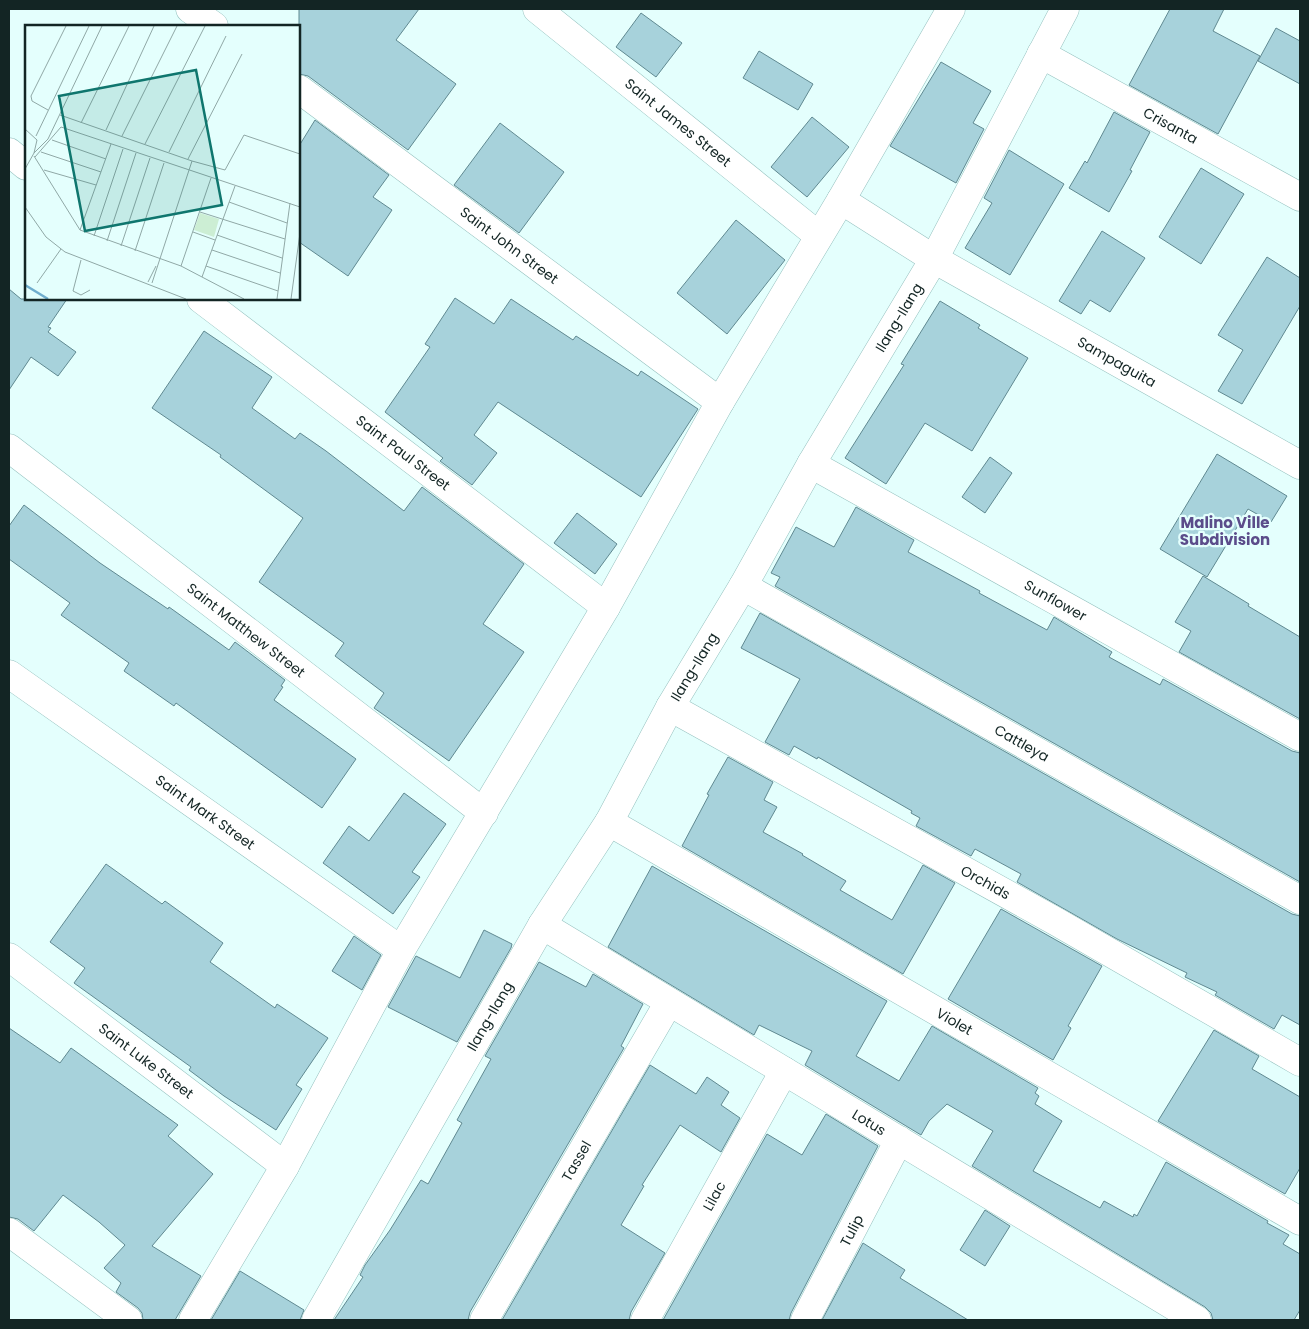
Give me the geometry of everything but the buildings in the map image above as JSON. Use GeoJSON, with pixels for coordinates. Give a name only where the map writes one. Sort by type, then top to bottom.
{"type":"FeatureCollection","features":[{"type":"Feature","properties":{"kind":"street"},"geometry":{"type":"LineString","coordinates":[[190,9],[213,25]]}},
{"type":"Feature","properties":{"kind":"street","name":"Saint James Street"},"geometry":{"type":"LineString","coordinates":[[537,9],[819,236]]}},
{"type":"Feature","properties":{"kind":"street"},"geometry":{"type":"LineString","coordinates":[[193,1320],[285,1166],[401,950],[606,606],[720,402],[951,9]]}},
{"type":"Feature","properties":{"kind":"street","name":"Ilang-Ilang"},"geometry":{"type":"LineString","coordinates":[[316,1320],[542,925],[609,822],[670,707],[742,586],[811,464],[934,259],[1065,9]]}},
{"type":"Feature","properties":{"kind":"street","name":"Crisanta"},"geometry":{"type":"LineString","coordinates":[[1041,54],[1300,197]]}},
{"type":"Feature","properties":{"kind":"street","name":"Saint John Street"},"geometry":{"type":"LineString","coordinates":[[300,90],[720,402]]}},
{"type":"Feature","properties":{"kind":"street"},"geometry":{"type":"LineString","coordinates":[[9,152],[25,165]]}},
{"type":"Feature","properties":{"kind":"street","name":"Sampaguita"},"geometry":{"type":"LineString","coordinates":[[840,200],[934,259],[1300,465]]}},
{"type":"Feature","properties":{"kind":"street","name":"Saint Paul Street"},"geometry":{"type":"LineString","coordinates":[[202,300],[606,606]]}},
{"type":"Feature","properties":{"kind":"street","name":"Saint Matthew Street"},"geometry":{"type":"LineString","coordinates":[[9,448],[484,813]]}},
{"type":"Feature","properties":{"kind":"street","name":"Sunflower"},"geometry":{"type":"LineString","coordinates":[[811,464],[1300,737]]}},
{"type":"Feature","properties":{"kind":"street","name":"Cattleya"},"geometry":{"type":"LineString","coordinates":[[742,586],[1300,900]]}},
{"type":"Feature","properties":{"kind":"street","name":"Saint Mark Street"},"geometry":{"type":"LineString","coordinates":[[9,674],[401,950]]}},
{"type":"Feature","properties":{"kind":"street","name":"Orchids"},"geometry":{"type":"LineString","coordinates":[[670,707],[1057,922],[1300,1062]]}},
{"type":"Feature","properties":{"kind":"street","name":"Violet"},"geometry":{"type":"LineString","coordinates":[[609,822],[1300,1221]]}},
{"type":"Feature","properties":{"kind":"street","name":"Lotus"},"geometry":{"type":"LineString","coordinates":[[542,925],[1197,1320]]}},
{"type":"Feature","properties":{"kind":"street","name":"Saint Luke Street"},"geometry":{"type":"LineString","coordinates":[[9,957],[285,1166]]}},
{"type":"Feature","properties":{"kind":"street","name":"Tassel"},"geometry":{"type":"LineString","coordinates":[[484,1320],[669,1002]]}},
{"type":"Feature","properties":{"kind":"street","name":"Lilac"},"geometry":{"type":"LineString","coordinates":[[645,1320],[784,1071]]}},
{"type":"Feature","properties":{"kind":"street","name":"Tulip"},"geometry":{"type":"LineString","coordinates":[[805,1320],[899,1140]]}},
{"type":"Feature","properties":{"kind":"street"},"geometry":{"type":"LineString","coordinates":[[9,1232],[128,1320]]}},
{"type":"Feature","properties":{"kind":"district","name":"Malino Ville Subdivision"},"geometry":{"type":"Point","coordinates":[1225,532]}}]}
